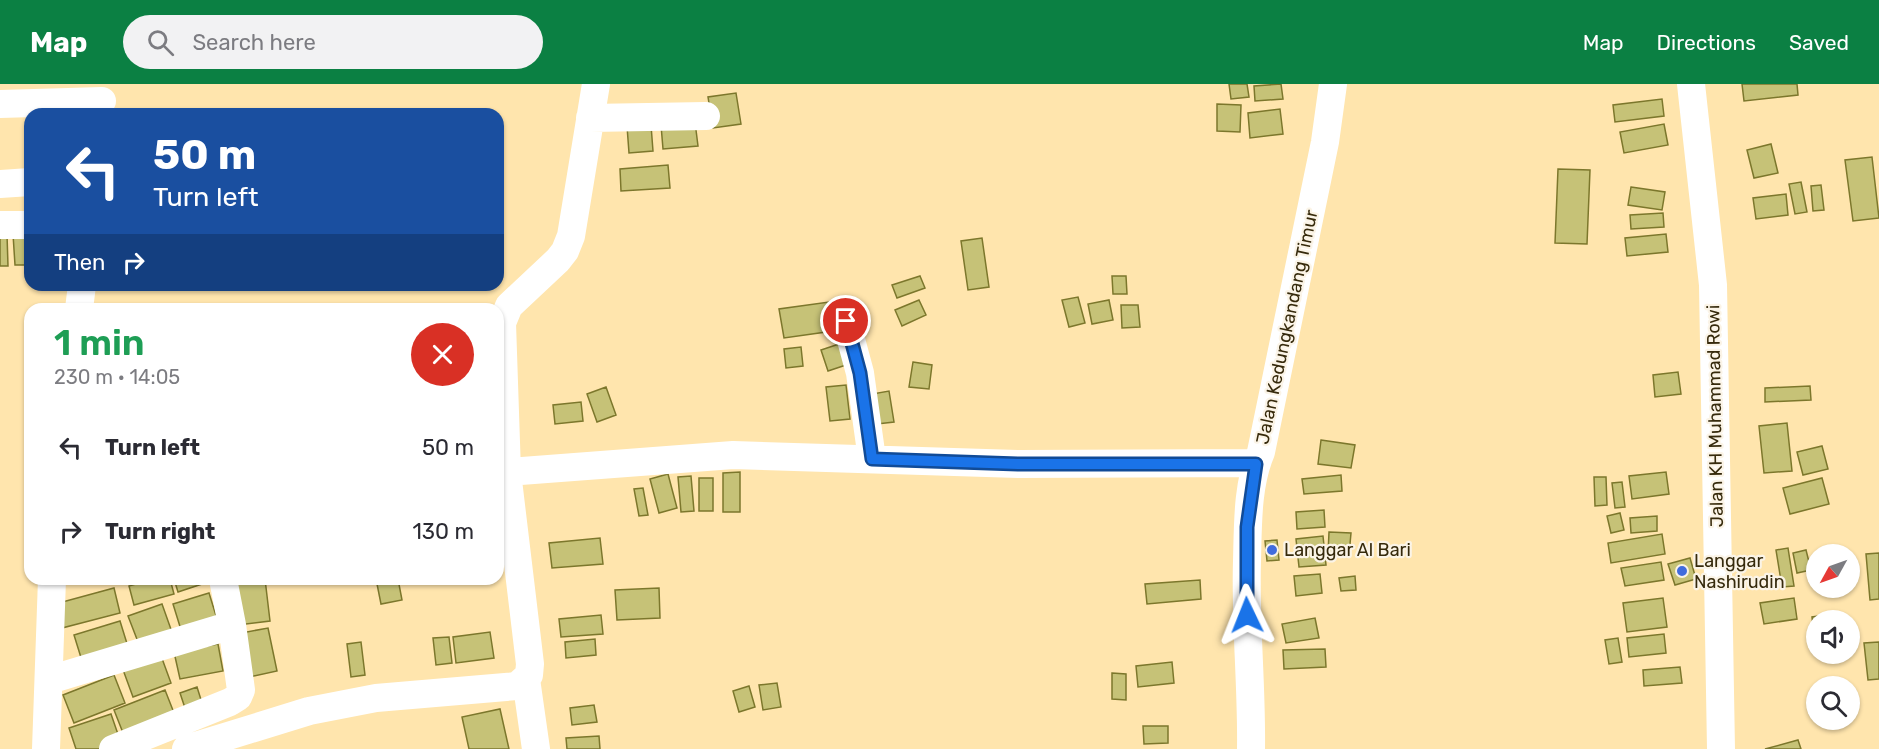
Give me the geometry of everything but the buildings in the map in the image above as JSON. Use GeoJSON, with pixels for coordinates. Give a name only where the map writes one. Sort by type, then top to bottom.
{"type":"FeatureCollection","features":[{"type":"Feature","properties":{"kind":"street"},"geometry":{"type":"LineString","coordinates":[[504,318],[509,306],[565,251],[571,236],[596,84]]}},
{"type":"Feature","properties":{"kind":"street","name":"Jalan Kedungkandang Timur"},"geometry":{"type":"LineString","coordinates":[[1251,749],[1250,653],[1245,596],[1247,527],[1256,464],[1261,452],[1325,142],[1333,84]]}},
{"type":"Feature","properties":{"kind":"street","name":"Jalan KH Muhammad Rowi"},"geometry":{"type":"LineString","coordinates":[[1691,84],[1713,285],[1721,749]]}},
{"type":"Feature","properties":{"kind":"street"},"geometry":{"type":"LineString","coordinates":[[0,104],[102,100]]}},
{"type":"Feature","properties":{"kind":"street"},"geometry":{"type":"LineString","coordinates":[[590,118],[706,116]]}},
{"type":"Feature","properties":{"kind":"street"},"geometry":{"type":"LineString","coordinates":[[0,184],[24,182]]}},
{"type":"Feature","properties":{"kind":"street"},"geometry":{"type":"LineString","coordinates":[[0,225],[24,225]]}},
{"type":"Feature","properties":{"kind":"street"},"geometry":{"type":"LineString","coordinates":[[846,321],[860,373],[872,459]]}},
{"type":"Feature","properties":{"kind":"street"},"geometry":{"type":"LineString","coordinates":[[504,383],[507,472],[530,664],[526,680],[536,749]]}},
{"type":"Feature","properties":{"kind":"street"},"geometry":{"type":"LineString","coordinates":[[507,472],[733,455],[1018,464],[1256,464]]}},
{"type":"Feature","properties":{"kind":"street"},"geometry":{"type":"LineString","coordinates":[[46,749],[49,680],[60,585]]}},
{"type":"Feature","properties":{"kind":"street"},"geometry":{"type":"LineString","coordinates":[[113,749],[238,697],[241,690],[224,585]]}},
{"type":"Feature","properties":{"kind":"street"},"geometry":{"type":"LineString","coordinates":[[49,680],[231,625]]}},
{"type":"Feature","properties":{"kind":"street"},"geometry":{"type":"LineString","coordinates":[[186,749],[309,711],[376,698],[517,686],[526,680]]}},
{"type":"Feature","properties":{"kind":"place","name":"Langgar Al Bari"},"geometry":{"type":"Point","coordinates":[1272,550]}},
{"type":"Feature","properties":{"kind":"place","name":"Langgar Nashirudin"},"geometry":{"type":"Point","coordinates":[1682,571]}},
{"type":"Feature","properties":{"kind":"route"},"geometry":{"type":"LineString","coordinates":[[846,321],[860,373],[872,459],[1018,464],[1205,462],[1256,464],[1247,527],[1245,596],[1247,615]]}}]}
